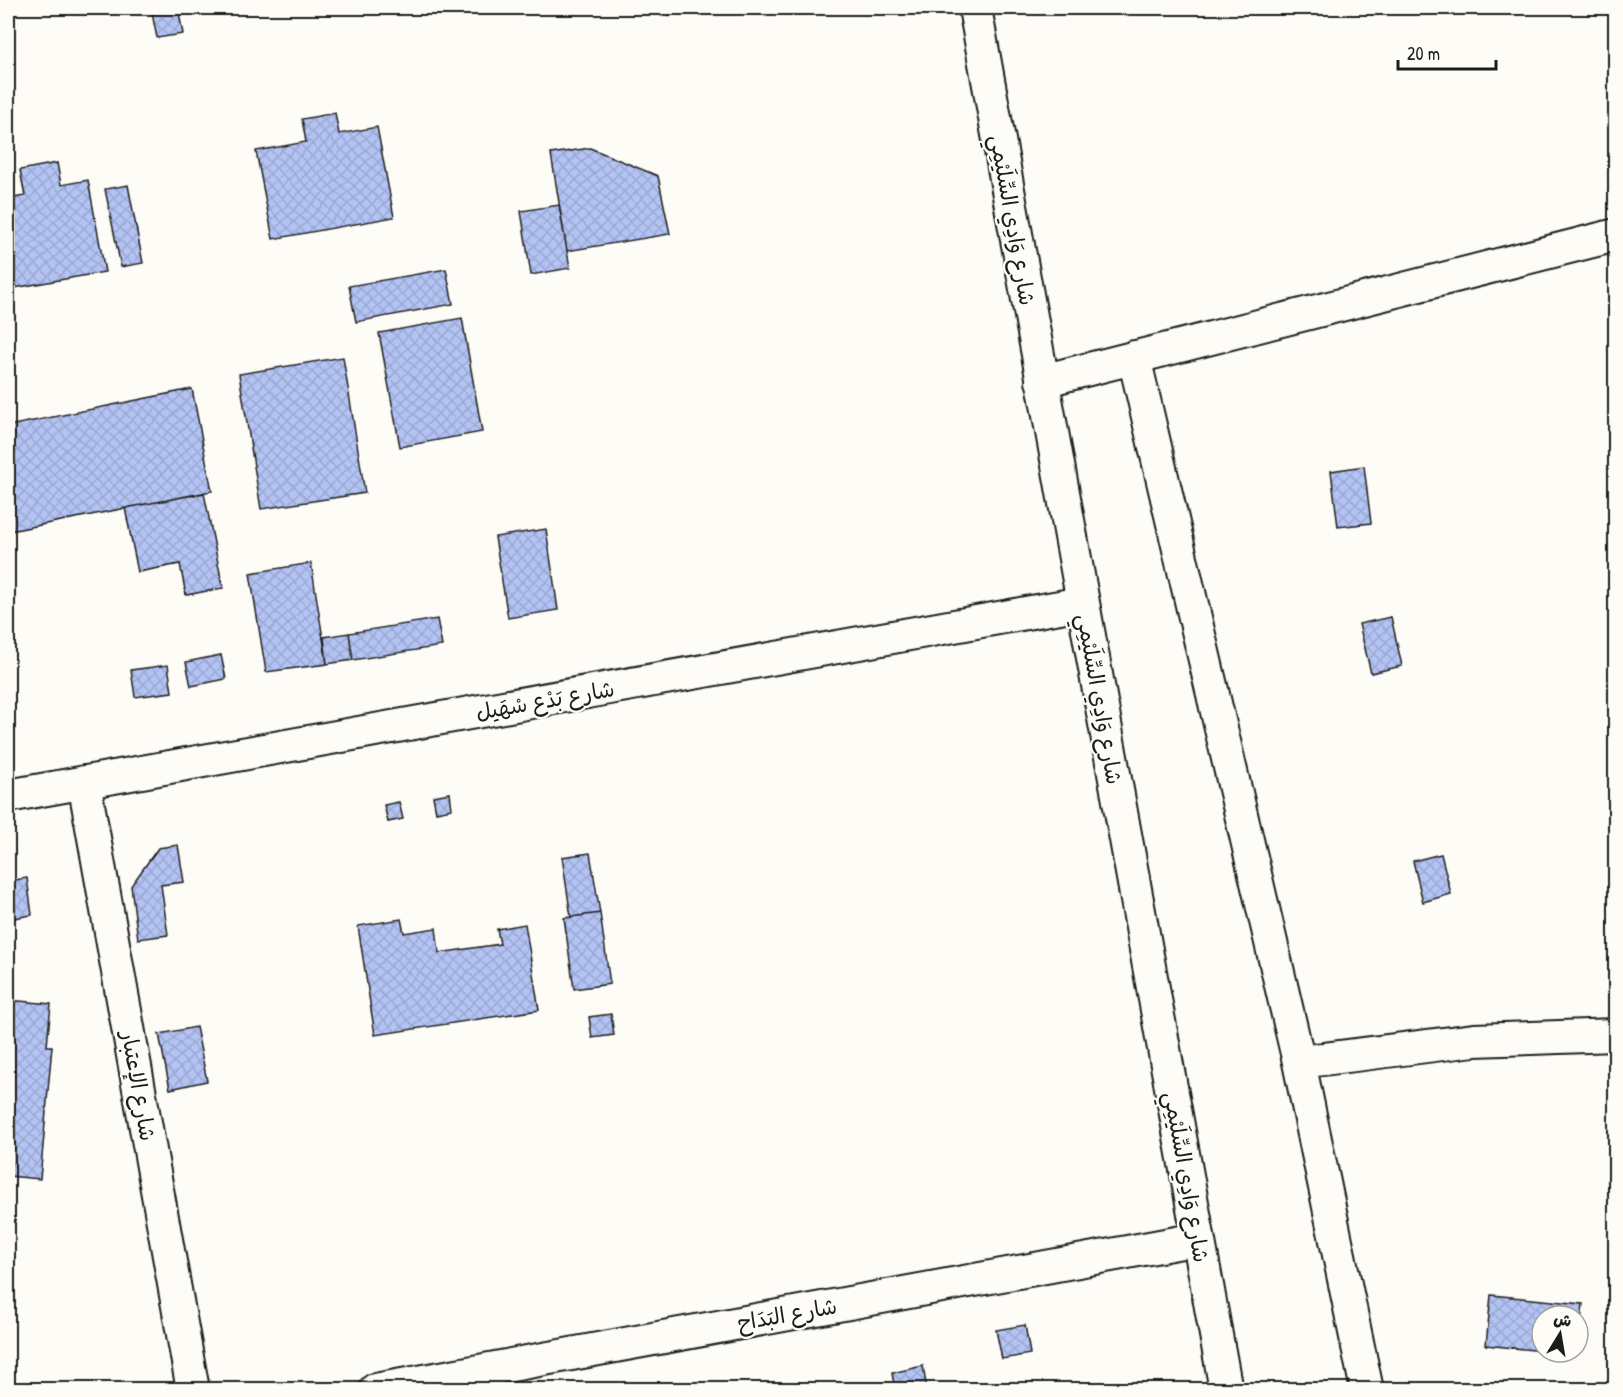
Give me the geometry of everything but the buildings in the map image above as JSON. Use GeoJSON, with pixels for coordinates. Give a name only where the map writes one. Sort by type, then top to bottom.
{"type":"FeatureCollection","features":[{"type":"Feature","properties":{"kind":"street","name":"شارع وَادِي السِّلَيْمِي"},"geometry":{"type":"LineString","coordinates":[[975,8],[1226,1389]]}},
{"type":"Feature","properties":{"kind":"street"},"geometry":{"type":"LineString","coordinates":[[1042,381],[1616,235]]}},
{"type":"Feature","properties":{"kind":"street"},"geometry":{"type":"LineString","coordinates":[[1134,357],[1299,1062],[1366,1389]]}},
{"type":"Feature","properties":{"kind":"street","name":"شارع بَدْع سْهَيل"},"geometry":{"type":"LineString","coordinates":[[8,796],[1082,603]]}},
{"type":"Feature","properties":{"kind":"street","name":"شارع الإعتبار"},"geometry":{"type":"LineString","coordinates":[[84,782],[193,1389]]}},
{"type":"Feature","properties":{"kind":"street"},"geometry":{"type":"LineString","coordinates":[[1299,1062],[1474,1040],[1616,1035]]}},
{"type":"Feature","properties":{"kind":"street","name":"شارع البَدَاح"},"geometry":{"type":"LineString","coordinates":[[375,1389],[1198,1239]]}}]}
